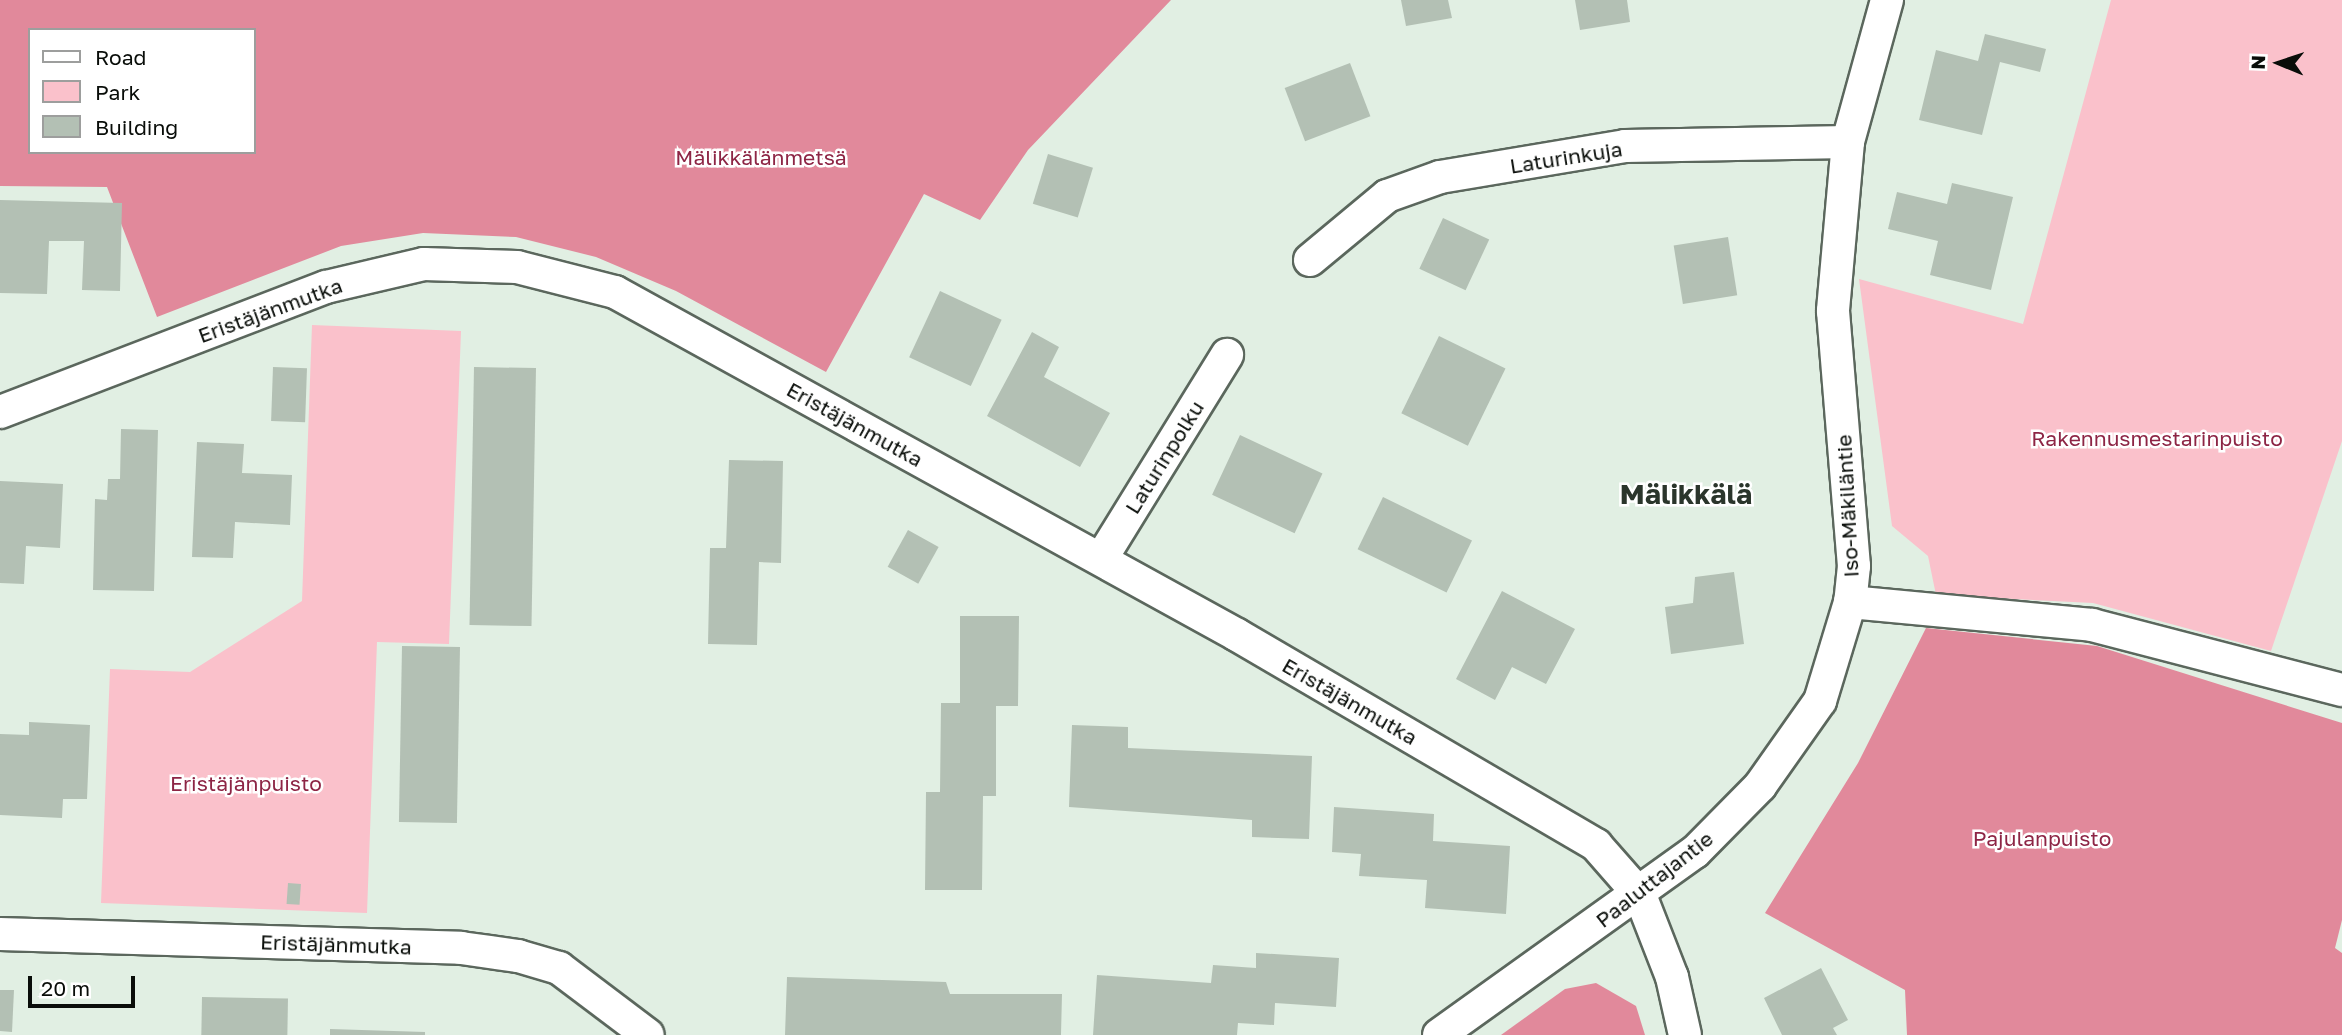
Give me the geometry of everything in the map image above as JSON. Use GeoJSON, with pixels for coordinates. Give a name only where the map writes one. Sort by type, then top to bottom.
{"type":"FeatureCollection","features":[{"type":"Feature","properties":{"kind":"street","name":"Iso-Mäkiläntie"},"geometry":{"type":"LineString","coordinates":[[1887,0],[1848,142],[1833,311],[1854,566],[1850,602],[2092,625],[2342,690]]}},
{"type":"Feature","properties":{"kind":"street","name":"Laturinkuja"},"geometry":{"type":"LineString","coordinates":[[1310,260],[1387,196],[1440,177],[1625,146],[1848,142]]}},
{"type":"Feature","properties":{"kind":"street","name":"Eristäjänmutka"},"geometry":{"type":"LineString","coordinates":[[0,412],[326,286],[424,264],[517,267],[615,292],[1101,559],[1596,845],[1640,895]]}},
{"type":"Feature","properties":{"kind":"street","name":"Laturinpolku"},"geometry":{"type":"LineString","coordinates":[[1101,559],[1227,355]]}},
{"type":"Feature","properties":{"kind":"street","name":"Paaluttajantie"},"geometry":{"type":"LineString","coordinates":[[1440,1035],[1640,895],[1695,852],[1793,747],[1820,701],[1850,602]]}},
{"type":"Feature","properties":{"kind":"street"},"geometry":{"type":"LineString","coordinates":[[1640,895],[1672,977],[1685,1035]]}},
{"type":"Feature","properties":{"kind":"street","name":"Eristäjänmutka"},"geometry":{"type":"LineString","coordinates":[[0,934],[461,948],[517,956],[559,968],[648,1035]]}},
{"type":"Feature","properties":{"kind":"green space","name":"Mälikkälänmetsä"},"geometry":{"type":"Polygon","coordinates":[[[0,0],[1171,0],[1028,150],[980,220],[924,194],[826,372],[676,291],[596,257],[516,237],[423,233],[341,246],[157,317],[107,187],[0,186],[0,0]]]}},
{"type":"Feature","properties":{"kind":"green space","name":"Rakennusmestarinpuisto"},"geometry":{"type":"Polygon","coordinates":[[[2111,0],[2342,0],[2342,441],[2271,651],[2093,603],[1936,595],[1928,556],[1892,526],[1859,279],[2023,324],[2111,0]]]}},
{"type":"Feature","properties":{"kind":"green space","name":"Eristäjänpuisto"},"geometry":{"type":"Polygon","coordinates":[[[312,325],[461,331],[449,644],[377,642],[367,913],[101,903],[110,669],[190,672],[302,601],[312,325]]]}},
{"type":"Feature","properties":{"kind":"green space","name":"Pajulanpuisto"},"geometry":{"type":"Polygon","coordinates":[[[1926,628],[2097,646],[2342,723],[2342,920],[2335,948],[2342,953],[2342,1035],[1907,1035],[1905,990],[1765,913],[1858,763],[1926,628]]]}},
{"type":"Feature","properties":{"kind":"green space"},"geometry":{"type":"Polygon","coordinates":[[[1596,983],[1636,1006],[1645,1035],[1501,1035],[1565,989],[1596,983]]]}},
{"type":"Feature","properties":{"kind":"building"},"geometry":{"type":"Polygon","coordinates":[[[1401,0],[1448,0],[1452,18],[1406,26],[1401,0]]]}},
{"type":"Feature","properties":{"kind":"building"},"geometry":{"type":"Polygon","coordinates":[[[1575,0],[1627,0],[1630,22],[1580,30],[1575,0]]]}},
{"type":"Feature","properties":{"kind":"building"},"geometry":{"type":"Polygon","coordinates":[[[1985,34],[2046,49],[2040,72],[2000,62],[1982,135],[1919,120],[1936,50],[1978,61],[1985,34]]]}},
{"type":"Feature","properties":{"kind":"building"},"geometry":{"type":"Polygon","coordinates":[[[1350,63],[1370,116],[1305,141],[1285,88],[1350,63]]]}},
{"type":"Feature","properties":{"kind":"building"},"geometry":{"type":"Polygon","coordinates":[[[1048,154],[1093,168],[1078,217],[1033,204],[1048,154]]]}},
{"type":"Feature","properties":{"kind":"building"},"geometry":{"type":"Polygon","coordinates":[[[1952,183],[2013,197],[1991,290],[1930,275],[1938,241],[1888,229],[1897,192],[1947,204],[1952,183]]]}},
{"type":"Feature","properties":{"kind":"building"},"geometry":{"type":"Polygon","coordinates":[[[0,200],[122,203],[120,291],[82,290],[84,241],[49,241],[47,294],[0,293],[0,200]]]}},
{"type":"Feature","properties":{"kind":"building"},"geometry":{"type":"Polygon","coordinates":[[[1443,218],[1489,240],[1466,290],[1419,269],[1443,218]]]}},
{"type":"Feature","properties":{"kind":"building"},"geometry":{"type":"Polygon","coordinates":[[[1728,237],[1737,295],[1683,304],[1674,246],[1728,237]]]}},
{"type":"Feature","properties":{"kind":"building"},"geometry":{"type":"Polygon","coordinates":[[[940,291],[1002,320],[971,386],[909,357],[940,291]]]}},
{"type":"Feature","properties":{"kind":"building"},"geometry":{"type":"Polygon","coordinates":[[[1032,332],[1059,347],[1044,377],[1110,413],[1080,467],[987,416],[1032,332]]]}},
{"type":"Feature","properties":{"kind":"building"},"geometry":{"type":"Polygon","coordinates":[[[1439,336],[1506,368],[1468,446],[1401,413],[1439,336]]]}},
{"type":"Feature","properties":{"kind":"building"},"geometry":{"type":"Polygon","coordinates":[[[273,367],[307,368],[305,422],[271,421],[273,367]]]}},
{"type":"Feature","properties":{"kind":"building"},"geometry":{"type":"Polygon","coordinates":[[[474,367],[536,368],[531,626],[469,625],[474,367]]]}},
{"type":"Feature","properties":{"kind":"building"},"geometry":{"type":"Polygon","coordinates":[[[121,429],[158,430],[154,591],[93,590],[95,499],[107,500],[108,479],[120,479],[121,429]]]}},
{"type":"Feature","properties":{"kind":"building"},"geometry":{"type":"Polygon","coordinates":[[[1240,435],[1322,473],[1295,533],[1212,495],[1240,435]]]}},
{"type":"Feature","properties":{"kind":"building"},"geometry":{"type":"Polygon","coordinates":[[[197,442],[244,444],[242,473],[292,475],[290,525],[235,522],[233,558],[192,557],[197,442]]]}},
{"type":"Feature","properties":{"kind":"building"},"geometry":{"type":"Polygon","coordinates":[[[729,460],[783,461],[781,563],[759,562],[757,645],[708,644],[710,548],[726,548],[729,460]]]}},
{"type":"Feature","properties":{"kind":"building"},"geometry":{"type":"Polygon","coordinates":[[[0,481],[63,484],[60,548],[26,546],[24,584],[0,583],[0,481]]]}},
{"type":"Feature","properties":{"kind":"building"},"geometry":{"type":"Polygon","coordinates":[[[1383,497],[1472,540],[1447,593],[1358,549],[1383,497]]]}},
{"type":"Feature","properties":{"kind":"building"},"geometry":{"type":"Polygon","coordinates":[[[908,530],[939,547],[918,584],[888,567],[908,530]]]}},
{"type":"Feature","properties":{"kind":"building"},"geometry":{"type":"Polygon","coordinates":[[[1734,572],[1744,644],[1671,654],[1665,607],[1693,603],[1695,577],[1734,572]]]}},
{"type":"Feature","properties":{"kind":"building"},"geometry":{"type":"Polygon","coordinates":[[[1502,591],[1575,629],[1546,684],[1512,667],[1495,700],[1456,679],[1502,591]]]}},
{"type":"Feature","properties":{"kind":"building"},"geometry":{"type":"Polygon","coordinates":[[[960,616],[1019,616],[1018,706],[996,706],[996,796],[983,796],[982,890],[925,890],[926,792],[940,792],[941,703],[960,703],[960,616]]]}},
{"type":"Feature","properties":{"kind":"building"},"geometry":{"type":"Polygon","coordinates":[[[402,646],[460,647],[457,823],[399,822],[402,646]]]}},
{"type":"Feature","properties":{"kind":"building"},"geometry":{"type":"Polygon","coordinates":[[[29,722],[90,725],[87,799],[63,799],[62,818],[0,815],[0,734],[29,735],[29,722]]]}},
{"type":"Feature","properties":{"kind":"building"},"geometry":{"type":"Polygon","coordinates":[[[1072,725],[1128,727],[1128,748],[1312,756],[1309,839],[1252,837],[1252,820],[1069,807],[1072,725]]]}},
{"type":"Feature","properties":{"kind":"building"},"geometry":{"type":"Polygon","coordinates":[[[1334,807],[1434,814],[1433,841],[1510,846],[1506,914],[1425,908],[1427,880],[1359,876],[1361,854],[1332,852],[1334,807]]]}},
{"type":"Feature","properties":{"kind":"building"},"geometry":{"type":"Polygon","coordinates":[[[288,883],[301,884],[300,905],[287,904],[288,883]]]}},
{"type":"Feature","properties":{"kind":"building"},"geometry":{"type":"Polygon","coordinates":[[[1256,953],[1339,958],[1336,1007],[1275,1003],[1274,1025],[1238,1023],[1237,1035],[1093,1035],[1097,975],[1211,983],[1213,965],[1256,968],[1256,953]]]}},
{"type":"Feature","properties":{"kind":"building"},"geometry":{"type":"Polygon","coordinates":[[[1821,968],[1848,1020],[1833,1028],[1837,1035],[1782,1035],[1764,998],[1821,968]]]}},
{"type":"Feature","properties":{"kind":"building"},"geometry":{"type":"Polygon","coordinates":[[[787,977],[946,982],[950,994],[1062,994],[1061,1035],[785,1035],[787,977]]]}},
{"type":"Feature","properties":{"kind":"building"},"geometry":{"type":"Polygon","coordinates":[[[0,990],[14,990],[12,1032],[0,1031],[0,990]]]}},
{"type":"Feature","properties":{"kind":"building"},"geometry":{"type":"Polygon","coordinates":[[[202,997],[288,999],[287,1035],[201,1035],[202,997]]]}},
{"type":"Feature","properties":{"kind":"building"},"geometry":{"type":"Polygon","coordinates":[[[330,1029],[425,1032],[425,1035],[330,1035],[330,1029]]]}},
{"type":"Feature","properties":{"kind":"district","name":"Mälikkälä"},"geometry":{"type":"Point","coordinates":[1686,494]}}]}
